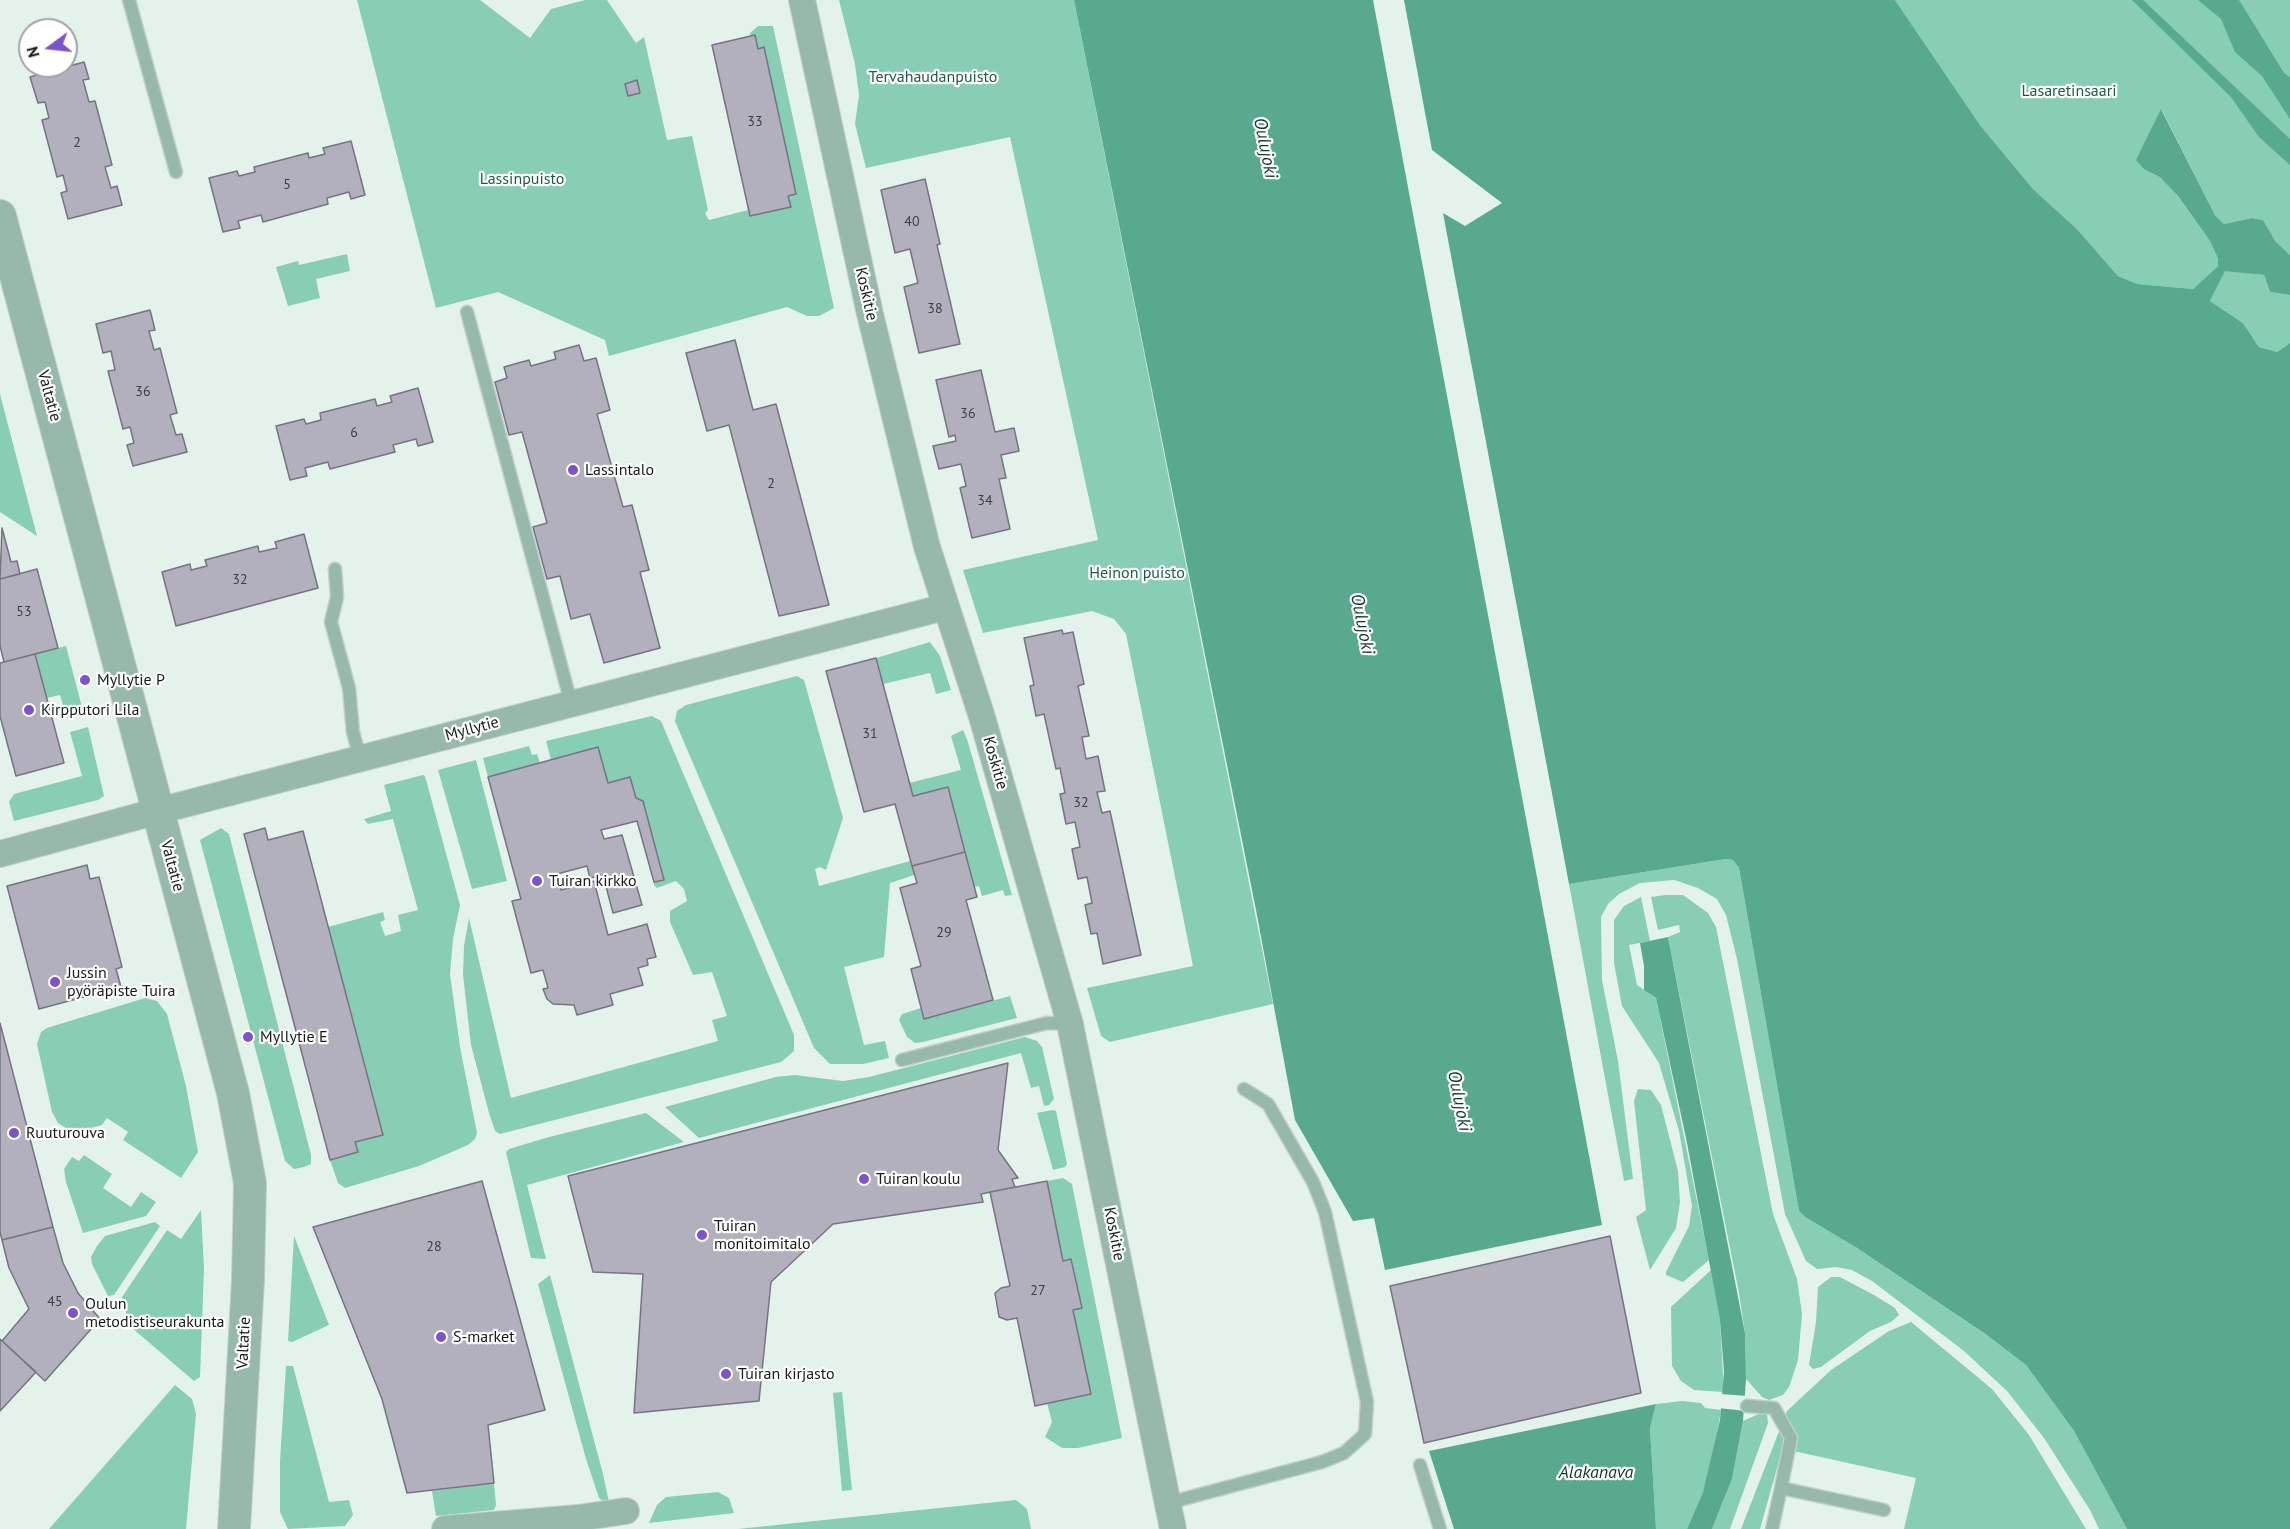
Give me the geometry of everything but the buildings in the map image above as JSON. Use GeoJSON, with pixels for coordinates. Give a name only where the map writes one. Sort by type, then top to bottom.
{"type":"FeatureCollection","features":[{"type":"Feature","properties":{"kind":"street","name":"Koskitie"},"geometry":{"type":"LineString","coordinates":[[802,0],[870,314],[927,547],[982,717],[1070,1024],[1173,1529]]}},
{"type":"Feature","properties":{"kind":"street","name":"Valtatie"},"geometry":{"type":"LineString","coordinates":[[0,216],[233,1093],[250,1183],[248,1280],[234,1529]]}},
{"type":"Feature","properties":{"kind":"street","name":"Myllytie"},"geometry":{"type":"LineString","coordinates":[[0,855],[158,811],[945,607]]}},
{"type":"Feature","properties":{"kind":"street"},"geometry":{"type":"LineString","coordinates":[[445,1529],[578,1518],[626,1510]]}},
{"type":"Feature","properties":{"kind":"lane"},"geometry":{"type":"LineString","coordinates":[[129,0],[176,172]]}},
{"type":"Feature","properties":{"kind":"lane"},"geometry":{"type":"LineString","coordinates":[[467,312],[571,704]]}},
{"type":"Feature","properties":{"kind":"lane"},"geometry":{"type":"LineString","coordinates":[[334,569],[337,597],[331,621],[349,688],[353,732],[360,758]]}},
{"type":"Feature","properties":{"kind":"lane"},"geometry":{"type":"LineString","coordinates":[[902,1060],[1047,1023],[1070,1024]]}},
{"type":"Feature","properties":{"kind":"lane"},"geometry":{"type":"LineString","coordinates":[[1168,1503],[1322,1462],[1344,1453],[1365,1434],[1366,1402],[1325,1212],[1312,1182],[1268,1104],[1244,1089]]}},
{"type":"Feature","properties":{"kind":"lane"},"geometry":{"type":"LineString","coordinates":[[1747,1406],[1774,1408],[1791,1438],[1772,1529]]}},
{"type":"Feature","properties":{"kind":"lane"},"geometry":{"type":"LineString","coordinates":[[1420,1465],[1440,1529]]}},
{"type":"Feature","properties":{"kind":"lane"},"geometry":{"type":"LineString","coordinates":[[1781,1488],[1884,1510]]}},
{"type":"Feature","properties":{"kind":"green space","name":"Lassinpuisto"},"geometry":{"type":"Polygon","coordinates":[[[357,0],[480,0],[530,38],[551,9],[585,0],[607,0],[636,43],[644,37],[667,140],[692,136],[708,210],[705,213],[709,220],[748,210],[750,216],[791,207],[788,196],[796,194],[764,48],[758,49],[755,35],[750,36],[750,33],[758,26],[773,26],[834,308],[819,316],[807,316],[787,307],[609,356],[605,340],[498,292],[436,308],[357,0]]]}},
{"type":"Feature","properties":{"kind":"green space","name":"Heinon puisto"},"geometry":{"type":"Polygon","coordinates":[[[839,0],[1074,0],[1273,1004],[1110,1042],[1101,1036],[1087,988],[1193,966],[1126,634],[1114,619],[1092,611],[983,633],[963,570],[1098,540],[1010,137],[866,168],[855,124],[859,95],[855,64],[839,0]]]}},
{"type":"Feature","properties":{"kind":"green space","name":"Lasaretinsaari"},"geometry":{"type":"Polygon","coordinates":[[[1895,0],[2290,0],[2290,255],[2276,242],[2263,220],[2252,218],[2224,224],[2215,215],[2162,110],[2144,168],[2160,176],[2178,196],[2210,241],[2218,259],[2218,266],[2193,289],[2136,284],[2118,276],[2077,229],[2033,189],[1980,125],[1895,0]]]}},
{"type":"Feature","properties":{"kind":"green space"},"geometry":{"type":"Polygon","coordinates":[[[347,254],[350,271],[316,279],[320,298],[288,306],[276,267],[298,261],[299,265],[347,254]]]}},
{"type":"Feature","properties":{"kind":"green space"},"geometry":{"type":"Polygon","coordinates":[[[2225,270],[2264,275],[2270,292],[2290,295],[2290,343],[2277,352],[2259,347],[2243,323],[2210,301],[2225,270]]]}},
{"type":"Feature","properties":{"kind":"green space"},"geometry":{"type":"Polygon","coordinates":[[[0,394],[37,536],[0,512],[0,394]]]}},
{"type":"Feature","properties":{"kind":"green space"},"geometry":{"type":"Polygon","coordinates":[[[930,642],[940,656],[951,690],[936,694],[930,673],[883,684],[876,658],[930,642]]]}},
{"type":"Feature","properties":{"kind":"green space"},"geometry":{"type":"Polygon","coordinates":[[[66,646],[83,711],[66,715],[60,695],[47,698],[35,654],[66,646]]]}},
{"type":"Feature","properties":{"kind":"green space"},"geometry":{"type":"Polygon","coordinates":[[[797,676],[804,680],[843,818],[826,870],[820,867],[815,869],[819,886],[910,861],[914,875],[890,883],[884,957],[844,967],[864,1045],[885,1041],[889,1058],[863,1064],[830,1064],[814,1048],[675,721],[677,711],[686,705],[797,676]]]}},
{"type":"Feature","properties":{"kind":"green space"},"geometry":{"type":"Polygon","coordinates":[[[652,716],[661,721],[794,1035],[794,1051],[781,1062],[500,1134],[495,1131],[489,1113],[471,1045],[463,975],[464,946],[469,918],[511,1098],[718,1041],[712,1020],[727,1016],[712,972],[693,975],[670,922],[670,911],[687,901],[684,889],[676,881],[657,888],[654,885],[654,882],[663,880],[643,801],[636,798],[630,777],[608,783],[598,747],[551,760],[546,741],[652,716]]]}},
{"type":"Feature","properties":{"kind":"green space"},"geometry":{"type":"Polygon","coordinates":[[[88,727],[104,796],[98,800],[14,821],[9,802],[14,794],[82,776],[70,732],[88,727]]]}},
{"type":"Feature","properties":{"kind":"green space"},"geometry":{"type":"Polygon","coordinates":[[[963,730],[1012,895],[1005,896],[1003,890],[982,896],[979,886],[974,887],[948,787],[913,796],[909,783],[961,770],[951,736],[963,730]]]}},
{"type":"Feature","properties":{"kind":"green space"},"geometry":{"type":"Polygon","coordinates":[[[529,746],[532,755],[537,754],[540,763],[488,777],[483,758],[529,746]]]}},
{"type":"Feature","properties":{"kind":"green space"},"geometry":{"type":"Polygon","coordinates":[[[476,760],[507,881],[472,889],[438,770],[476,760]]]}},
{"type":"Feature","properties":{"kind":"green space"},"geometry":{"type":"Polygon","coordinates":[[[423,775],[460,905],[453,939],[450,974],[460,1047],[477,1133],[475,1139],[468,1145],[419,1166],[345,1188],[338,1183],[330,1160],[358,1152],[355,1142],[383,1134],[328,927],[383,912],[385,920],[380,922],[385,936],[401,931],[398,915],[418,910],[393,819],[368,824],[364,819],[391,811],[384,785],[423,775]]]}},
{"type":"Feature","properties":{"kind":"green space"},"geometry":{"type":"Polygon","coordinates":[[[221,828],[229,834],[311,1155],[311,1164],[304,1167],[294,1169],[285,1161],[200,840],[221,828]]]}},
{"type":"Feature","properties":{"kind":"green space"},"geometry":{"type":"Polygon","coordinates":[[[1726,859],[1733,860],[1739,868],[1799,1211],[1984,1333],[2026,1365],[2074,1431],[2127,1529],[2099,1529],[2090,1510],[2044,1438],[2007,1391],[1964,1351],[1872,1281],[1852,1270],[1836,1267],[1817,1269],[1806,1261],[1785,1214],[1737,959],[1726,915],[1717,899],[1698,888],[1674,880],[1640,883],[1619,894],[1608,904],[1601,917],[1602,980],[1618,1061],[1633,1179],[1624,1181],[1569,884],[1726,859]]]}},
{"type":"Feature","properties":{"kind":"green space"},"geometry":{"type":"Polygon","coordinates":[[[1683,895],[1708,913],[1716,927],[1773,1214],[1797,1279],[1802,1314],[1798,1360],[1789,1387],[1783,1395],[1769,1400],[1762,1397],[1746,1379],[1745,1333],[1739,1293],[1668,937],[1680,932],[1679,925],[1658,930],[1651,897],[1683,895]]]}},
{"type":"Feature","properties":{"kind":"green space"},"geometry":{"type":"Polygon","coordinates":[[[1641,897],[1650,941],[1629,945],[1637,985],[1656,998],[1709,1260],[1683,1282],[1666,1275],[1689,1226],[1692,1206],[1679,1131],[1659,1063],[1622,1006],[1614,963],[1614,920],[1624,906],[1641,897]]]}},
{"type":"Feature","properties":{"kind":"green space"},"geometry":{"type":"Polygon","coordinates":[[[1010,996],[1017,1018],[923,1042],[915,1043],[907,1037],[899,1020],[902,1014],[921,1008],[925,1019],[1010,996]]]}},
{"type":"Feature","properties":{"kind":"green space"},"geometry":{"type":"Polygon","coordinates":[[[145,998],[157,1001],[167,1014],[186,1086],[198,1152],[181,1178],[123,1140],[128,1132],[107,1118],[102,1125],[73,1133],[58,1123],[52,1112],[37,1044],[41,1032],[47,1028],[145,998]]]}},
{"type":"Feature","properties":{"kind":"green space"},"geometry":{"type":"Polygon","coordinates":[[[1025,1037],[1037,1041],[1042,1047],[1054,1099],[1049,1105],[1044,1106],[1039,1086],[1031,1088],[1021,1053],[699,1138],[665,1107],[776,1077],[795,1075],[843,1081],[869,1077],[1025,1037]]]}},
{"type":"Feature","properties":{"kind":"green space"},"geometry":{"type":"Polygon","coordinates":[[[1638,1089],[1651,1090],[1661,1105],[1678,1171],[1680,1202],[1676,1228],[1650,1270],[1636,1217],[1646,1210],[1634,1101],[1638,1089]]]}},
{"type":"Feature","properties":{"kind":"green space"},"geometry":{"type":"Polygon","coordinates":[[[1056,1111],[1067,1164],[1065,1167],[1053,1170],[1037,1113],[1056,1111]]]}},
{"type":"Feature","properties":{"kind":"green space"},"geometry":{"type":"Polygon","coordinates":[[[646,1113],[684,1142],[527,1185],[546,1259],[531,1258],[506,1152],[509,1149],[549,1137],[646,1113]]]}},
{"type":"Feature","properties":{"kind":"green space"},"geometry":{"type":"Polygon","coordinates":[[[84,1155],[112,1174],[103,1188],[131,1207],[141,1192],[156,1202],[146,1216],[83,1233],[64,1169],[72,1157],[79,1161],[84,1155]]]}},
{"type":"Feature","properties":{"kind":"green space"},"geometry":{"type":"Polygon","coordinates":[[[1063,1178],[1072,1184],[1122,1438],[1078,1448],[1062,1448],[1045,1437],[1052,1422],[1047,1403],[1091,1394],[1073,1310],[1082,1308],[1072,1260],[1063,1261],[1047,1181],[1063,1178]]]}},
{"type":"Feature","properties":{"kind":"green space"},"geometry":{"type":"Polygon","coordinates":[[[201,1210],[204,1269],[200,1377],[194,1381],[131,1327],[126,1320],[126,1305],[122,1297],[167,1230],[181,1239],[201,1210]]]}},
{"type":"Feature","properties":{"kind":"green space"},"geometry":{"type":"Polygon","coordinates":[[[155,1222],[160,1226],[114,1295],[108,1296],[92,1264],[91,1257],[97,1246],[105,1236],[155,1222]]]}},
{"type":"Feature","properties":{"kind":"green space"},"geometry":{"type":"Polygon","coordinates":[[[294,1236],[329,1325],[292,1342],[288,1341],[294,1236]]]}},
{"type":"Feature","properties":{"kind":"green space"},"geometry":{"type":"Polygon","coordinates":[[[1711,1270],[1720,1320],[1724,1392],[1694,1390],[1681,1381],[1672,1366],[1671,1307],[1711,1270]]]}},
{"type":"Feature","properties":{"kind":"green space"},"geometry":{"type":"Polygon","coordinates":[[[550,1275],[609,1502],[604,1502],[599,1498],[586,1459],[538,1284],[550,1275]]]}},
{"type":"Feature","properties":{"kind":"green space"},"geometry":{"type":"Polygon","coordinates":[[[1831,1277],[1840,1277],[1874,1295],[1895,1308],[1899,1315],[1891,1322],[1870,1331],[1821,1367],[1813,1369],[1809,1365],[1816,1322],[1818,1287],[1831,1277]]]}},
{"type":"Feature","properties":{"kind":"green space"},"geometry":{"type":"Polygon","coordinates":[[[1911,1322],[1992,1389],[2029,1435],[2086,1529],[1904,1529],[1916,1478],[1798,1452],[1781,1454],[1760,1529],[1741,1529],[1787,1411],[1831,1370],[1889,1331],[1911,1322]]]}},
{"type":"Feature","properties":{"kind":"green space"},"geometry":{"type":"Polygon","coordinates":[[[286,1366],[293,1366],[329,1502],[349,1500],[353,1515],[345,1526],[288,1529],[280,1512],[280,1461],[286,1366]]]}},
{"type":"Feature","properties":{"kind":"green space"},"geometry":{"type":"Polygon","coordinates":[[[175,1385],[192,1399],[196,1414],[186,1529],[49,1529],[175,1385]]]}},
{"type":"Feature","properties":{"kind":"green space"},"geometry":{"type":"Polygon","coordinates":[[[842,1392],[852,1490],[842,1491],[833,1393],[842,1392]]]}},
{"type":"Feature","properties":{"kind":"green space"},"geometry":{"type":"Polygon","coordinates":[[[1682,1401],[1701,1403],[1705,1408],[1721,1410],[1714,1454],[1703,1492],[1687,1529],[1656,1529],[1650,1428],[1656,1404],[1682,1401]]]}},
{"type":"Feature","properties":{"kind":"green space"},"geometry":{"type":"Polygon","coordinates":[[[1763,1412],[1767,1414],[1768,1423],[1730,1529],[1712,1529],[1732,1479],[1743,1421],[1763,1412]]]}},
{"type":"Feature","properties":{"kind":"green space"},"geometry":{"type":"Polygon","coordinates":[[[494,1483],[496,1505],[494,1510],[436,1516],[432,1491],[494,1483]]]}},
{"type":"Feature","properties":{"kind":"green space"},"geometry":{"type":"Polygon","coordinates":[[[718,1492],[729,1498],[734,1513],[649,1523],[657,1505],[666,1497],[718,1492]]]}},
{"type":"Feature","properties":{"kind":"green space"},"geometry":{"type":"Polygon","coordinates":[[[1016,1500],[1027,1509],[1031,1529],[738,1529],[1016,1500]]]}},
{"type":"Feature","properties":{"kind":"water","name":"Oulujoki"},"geometry":{"type":"Polygon","coordinates":[[[1074,0],[1373,0],[1602,1225],[1385,1270],[1374,1218],[1353,1221],[1295,1120],[1256,910],[1074,0]]]}},
{"type":"Feature","properties":{"kind":"water"},"geometry":{"type":"Polygon","coordinates":[[[1404,0],[1895,0],[1980,125],[2033,189],[2077,229],[2118,276],[2137,284],[2193,289],[2218,266],[2218,259],[2210,241],[2178,196],[2160,177],[2144,169],[2136,160],[2161,109],[2215,215],[2224,224],[2252,218],[2263,220],[2276,242],[2290,255],[2290,295],[2270,292],[2264,275],[2225,271],[2210,301],[2243,323],[2259,347],[2277,352],[2290,343],[2290,1529],[2127,1529],[2074,1431],[2026,1365],[1984,1333],[1799,1211],[1739,868],[1733,860],[1726,859],[1569,884],[1443,213],[1465,226],[1502,203],[1432,150],[1404,0]]]}},
{"type":"Feature","properties":{"kind":"water"},"geometry":{"type":"Polygon","coordinates":[[[2132,0],[2143,0],[2290,139],[2290,165],[2259,137],[2231,97],[2132,0]]]}},
{"type":"Feature","properties":{"kind":"water"},"geometry":{"type":"Polygon","coordinates":[[[2198,0],[2239,0],[2284,73],[2290,77],[2290,119],[2262,76],[2235,52],[2221,19],[2198,0]]]}},
{"type":"Feature","properties":{"kind":"water"},"geometry":{"type":"Polygon","coordinates":[[[1668,937],[1745,1333],[1746,1379],[1743,1421],[1732,1479],[1712,1529],[1687,1529],[1703,1492],[1720,1420],[1724,1372],[1720,1320],[1687,1143],[1656,998],[1644,990],[1644,966],[1640,943],[1668,937]]]}},
{"type":"Feature","properties":{"kind":"water","name":"Alakanava"},"geometry":{"type":"Polygon","coordinates":[[[1656,1404],[1650,1428],[1656,1529],[1454,1529],[1429,1451],[1656,1404]]]}},
{"type":"Feature","properties":{"kind":"pier"},"geometry":{"type":"Polygon","coordinates":[[[1720,1394],[1748,1396],[1746,1411],[1718,1408],[1720,1394]]]}},
{"type":"Feature","properties":{"kind":"place","name":"Lassintalo"},"geometry":{"type":"Point","coordinates":[573,470]}},
{"type":"Feature","properties":{"kind":"place","name":"Myllytie P"},"geometry":{"type":"Point","coordinates":[85,680]}},
{"type":"Feature","properties":{"kind":"place","name":"Kirpputori Lila"},"geometry":{"type":"Point","coordinates":[29,710]}},
{"type":"Feature","properties":{"kind":"place","name":"Tuiran kirkko"},"geometry":{"type":"Point","coordinates":[537,881]}},
{"type":"Feature","properties":{"kind":"place","name":"Jussin pyöräpiste Tuira"},"geometry":{"type":"Point","coordinates":[55,982]}},
{"type":"Feature","properties":{"kind":"place","name":"Myllytie E"},"geometry":{"type":"Point","coordinates":[248,1037]}},
{"type":"Feature","properties":{"kind":"place","name":"Ruuturouva"},"geometry":{"type":"Point","coordinates":[14,1133]}},
{"type":"Feature","properties":{"kind":"place","name":"Tuiran koulu"},"geometry":{"type":"Point","coordinates":[864,1179]}},
{"type":"Feature","properties":{"kind":"place","name":"Tuiran monitoimitalo"},"geometry":{"type":"Point","coordinates":[702,1235]}},
{"type":"Feature","properties":{"kind":"place","name":"Oulun metodistiseurakunta"},"geometry":{"type":"Point","coordinates":[73,1313]}},
{"type":"Feature","properties":{"kind":"place","name":"S-market"},"geometry":{"type":"Point","coordinates":[441,1337]}},
{"type":"Feature","properties":{"kind":"place","name":"Tuiran kirjasto"},"geometry":{"type":"Point","coordinates":[726,1374]}},
{"type":"Feature","properties":{"kind":"park label","name":"Tervahaudanpuisto"},"geometry":{"type":"Point","coordinates":[933,77]}}]}
